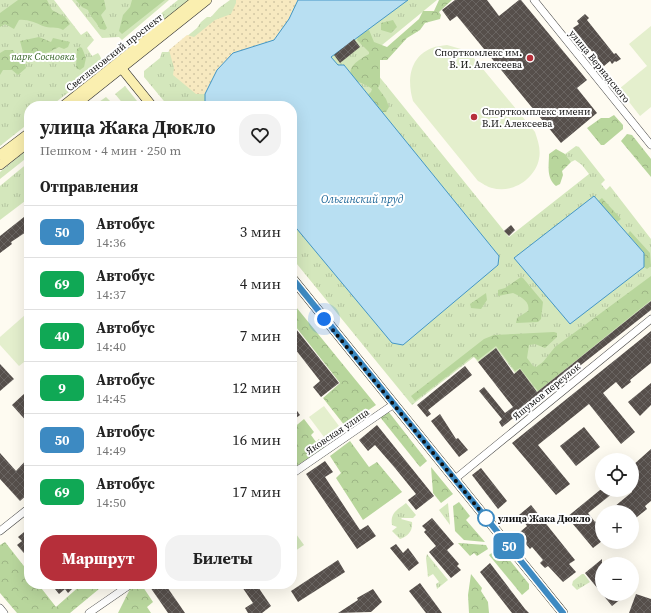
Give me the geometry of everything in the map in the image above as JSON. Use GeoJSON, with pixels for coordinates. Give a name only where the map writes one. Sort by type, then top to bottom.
{"type":"FeatureCollection","features":[{"type":"Feature","properties":{"kind":"street","name":"Светлановский проспект"},"geometry":{"type":"LineString","coordinates":[[80,101],[196,0]]}},
{"type":"Feature","properties":{"kind":"street","name":"Светлановский проспект"},"geometry":{"type":"LineString","coordinates":[[70,101],[120,66],[207,0]]}},
{"type":"Feature","properties":{"kind":"street","name":"улица Вернадского"},"geometry":{"type":"LineString","coordinates":[[534,0],[651,145]]}},
{"type":"Feature","properties":{"kind":"street"},"geometry":{"type":"LineString","coordinates":[[120,66],[148,101]]}},
{"type":"Feature","properties":{"kind":"street"},"geometry":{"type":"LineString","coordinates":[[0,156],[24,137]]}},
{"type":"Feature","properties":{"kind":"street"},"geometry":{"type":"LineString","coordinates":[[0,165],[24,146]]}},
{"type":"Feature","properties":{"kind":"street"},"geometry":{"type":"LineString","coordinates":[[297,284],[563,613]]}},
{"type":"Feature","properties":{"kind":"street","name":"Яшумов переулок"},"geometry":{"type":"LineString","coordinates":[[455,479],[651,319]]}},
{"type":"Feature","properties":{"kind":"street","name":"Яковская улица"},"geometry":{"type":"LineString","coordinates":[[297,471],[394,404]]}},
{"type":"Feature","properties":{"kind":"street"},"geometry":{"type":"LineString","coordinates":[[0,531],[24,512]]}},
{"type":"Feature","properties":{"kind":"street"},"geometry":{"type":"LineString","coordinates":[[89,613],[124,589]]}},
{"type":"Feature","properties":{"kind":"street"},"geometry":{"type":"LineString","coordinates":[[0,608],[4,613]]}},
{"type":"Feature","properties":{"kind":"green space","name":"парк Сосновка"},"geometry":{"type":"Polygon","coordinates":[[[0,0],[54,0],[81,35],[87,31],[94,40],[87,48],[92,56],[98,53],[101,57],[100,66],[57,101],[24,101],[24,127],[0,146],[0,0]]]}},
{"type":"Feature","properties":{"kind":"green space"},"geometry":{"type":"Polygon","coordinates":[[[18,0],[47,0],[52,10],[65,17],[70,24],[63,30],[19,20],[14,29],[5,24],[0,27],[0,13],[18,0]]]}},
{"type":"Feature","properties":{"kind":"green space","name":"парк Сосновка"},"geometry":{"type":"Polygon","coordinates":[[[72,0],[169,0],[122,40],[119,37],[102,38],[72,0]]]}},
{"type":"Feature","properties":{"kind":"green space"},"geometry":{"type":"Polygon","coordinates":[[[76,0],[104,0],[106,9],[101,15],[107,28],[105,30],[100,29],[88,10],[82,7],[76,0]]]}},
{"type":"Feature","properties":{"kind":"green space"},"geometry":{"type":"Polygon","coordinates":[[[132,0],[165,0],[122,34],[119,31],[123,15],[130,7],[132,0]]]}},
{"type":"Feature","properties":{"kind":"green space"},"geometry":{"type":"Polygon","coordinates":[[[178,0],[193,0],[130,51],[124,43],[178,0]]]}},
{"type":"Feature","properties":{"kind":"green space"},"geometry":{"type":"Polygon","coordinates":[[[230,0],[437,0],[365,59],[509,237],[589,174],[582,165],[575,160],[571,162],[565,154],[576,146],[579,147],[605,180],[601,184],[606,190],[610,186],[651,239],[651,301],[537,392],[520,370],[515,373],[496,348],[478,362],[474,357],[412,405],[297,264],[297,101],[164,101],[144,77],[144,71],[160,58],[162,52],[168,52],[197,28],[207,17],[211,17],[219,8],[230,0]]]}},
{"type":"Feature","properties":{"kind":"green space"},"geometry":{"type":"Polygon","coordinates":[[[439,0],[452,0],[439,12],[441,15],[440,19],[425,23],[420,30],[407,38],[387,60],[380,60],[380,84],[378,88],[386,99],[389,107],[386,112],[378,112],[365,97],[371,92],[372,89],[355,80],[350,72],[351,68],[357,62],[369,54],[369,52],[357,40],[359,34],[369,30],[374,42],[387,47],[419,19],[423,11],[434,11],[439,0]]]}},
{"type":"Feature","properties":{"kind":"green space"},"geometry":{"type":"Polygon","coordinates":[[[393,20],[397,27],[391,33],[381,30],[381,23],[393,20]]]}},
{"type":"Feature","properties":{"kind":"green space"},"geometry":{"type":"Polygon","coordinates":[[[651,26],[651,107],[640,116],[619,89],[647,66],[629,44],[651,26]]]}},
{"type":"Feature","properties":{"kind":"green space"},"geometry":{"type":"Polygon","coordinates":[[[39,37],[51,42],[53,38],[70,42],[68,47],[64,49],[59,47],[49,52],[39,54],[34,60],[25,63],[26,68],[18,75],[12,70],[3,70],[0,75],[0,53],[5,50],[13,50],[16,56],[21,56],[23,52],[20,41],[39,37]]]}},
{"type":"Feature","properties":{"kind":"green space","name":"Спорткомплекс имени В.И. Алексеева"},"geometry":{"type":"Polygon","coordinates":[[[447,45],[461,49],[473,57],[535,132],[540,155],[537,166],[528,179],[515,187],[500,189],[486,186],[478,181],[413,101],[410,78],[414,63],[424,52],[434,47],[447,45]]]}},
{"type":"Feature","properties":{"kind":"green space"},"geometry":{"type":"Polygon","coordinates":[[[80,47],[82,48],[86,58],[84,67],[80,70],[76,68],[77,49],[80,47]]]}},
{"type":"Feature","properties":{"kind":"green space"},"geometry":{"type":"Polygon","coordinates":[[[125,86],[137,101],[121,101],[115,94],[125,86]]]}},
{"type":"Feature","properties":{"kind":"green space"},"geometry":{"type":"Polygon","coordinates":[[[106,97],[110,101],[100,101],[106,97]]]}},
{"type":"Feature","properties":{"kind":"green space"},"geometry":{"type":"Polygon","coordinates":[[[614,115],[623,125],[623,129],[604,145],[601,145],[587,128],[601,118],[609,118],[614,115]]]}},
{"type":"Feature","properties":{"kind":"green space"},"geometry":{"type":"Polygon","coordinates":[[[627,134],[632,135],[651,159],[651,177],[621,141],[627,134]]]}},
{"type":"Feature","properties":{"kind":"green space"},"geometry":{"type":"Polygon","coordinates":[[[556,149],[565,154],[571,162],[562,171],[563,175],[560,184],[556,186],[549,175],[549,154],[556,149]]]}},
{"type":"Feature","properties":{"kind":"green space"},"geometry":{"type":"Polygon","coordinates":[[[24,152],[24,160],[0,179],[0,172],[24,152]]]}},
{"type":"Feature","properties":{"kind":"green space"},"geometry":{"type":"Polygon","coordinates":[[[24,166],[24,202],[0,220],[0,186],[24,166]]]}},
{"type":"Feature","properties":{"kind":"green space"},"geometry":{"type":"Polygon","coordinates":[[[602,198],[621,219],[617,222],[598,201],[602,198]]]}},
{"type":"Feature","properties":{"kind":"green space"},"geometry":{"type":"Polygon","coordinates":[[[630,231],[650,253],[651,266],[647,269],[644,267],[644,253],[628,234],[630,231]]]}},
{"type":"Feature","properties":{"kind":"green space"},"geometry":{"type":"Polygon","coordinates":[[[651,276],[651,300],[538,391],[520,368],[515,371],[496,346],[478,360],[473,356],[415,401],[411,396],[484,339],[494,335],[557,333],[557,337],[545,348],[535,344],[529,345],[527,358],[533,366],[536,367],[543,362],[555,347],[651,276]]]}},
{"type":"Feature","properties":{"kind":"green space"},"geometry":{"type":"Polygon","coordinates":[[[521,277],[543,302],[541,319],[538,322],[516,323],[517,318],[528,311],[528,304],[521,297],[513,293],[498,296],[498,290],[505,288],[521,277]]]}},
{"type":"Feature","properties":{"kind":"green space"},"geometry":{"type":"Polygon","coordinates":[[[486,293],[487,300],[481,309],[471,308],[470,304],[486,293]]]}},
{"type":"Feature","properties":{"kind":"green space"},"geometry":{"type":"Polygon","coordinates":[[[297,308],[376,405],[345,426],[323,398],[340,383],[297,328],[297,308]]]}},
{"type":"Feature","properties":{"kind":"green space"},"geometry":{"type":"Polygon","coordinates":[[[24,316],[24,362],[19,366],[0,345],[0,337],[24,316]]]}},
{"type":"Feature","properties":{"kind":"green space"},"geometry":{"type":"Polygon","coordinates":[[[324,406],[339,426],[324,437],[309,417],[324,406]]]}},
{"type":"Feature","properties":{"kind":"green space"},"geometry":{"type":"Polygon","coordinates":[[[388,411],[427,461],[420,467],[380,417],[388,411]]]}},
{"type":"Feature","properties":{"kind":"green space"},"geometry":{"type":"Polygon","coordinates":[[[304,419],[314,432],[311,435],[316,442],[319,439],[325,447],[297,466],[297,425],[304,419]]]}},
{"type":"Feature","properties":{"kind":"green space"},"geometry":{"type":"Polygon","coordinates":[[[350,441],[369,467],[377,462],[402,492],[363,520],[336,478],[341,473],[330,456],[350,441]]]}},
{"type":"Feature","properties":{"kind":"green space"},"geometry":{"type":"Polygon","coordinates":[[[431,467],[453,494],[441,503],[433,493],[431,467]]]}},
{"type":"Feature","properties":{"kind":"green space"},"geometry":{"type":"Polygon","coordinates":[[[459,502],[470,516],[466,520],[485,542],[464,540],[455,531],[453,506],[459,502]]]}},
{"type":"Feature","properties":{"kind":"green space"},"geometry":{"type":"Polygon","coordinates":[[[406,503],[416,515],[413,518],[401,519],[412,522],[412,528],[409,533],[400,539],[392,531],[397,527],[392,525],[392,517],[397,510],[406,503]]]}},
{"type":"Feature","properties":{"kind":"green space"},"geometry":{"type":"Polygon","coordinates":[[[448,503],[450,525],[439,510],[448,503]]]}},
{"type":"Feature","properties":{"kind":"green space"},"geometry":{"type":"Polygon","coordinates":[[[297,535],[304,545],[297,550],[297,535]]]}},
{"type":"Feature","properties":{"kind":"green space"},"geometry":{"type":"Polygon","coordinates":[[[5,542],[24,566],[24,589],[42,589],[56,607],[76,589],[99,589],[70,613],[17,613],[0,593],[0,545],[5,542]]]}},
{"type":"Feature","properties":{"kind":"green space"},"geometry":{"type":"Polygon","coordinates":[[[458,543],[486,545],[488,549],[477,556],[474,553],[470,556],[458,543]]]}},
{"type":"Feature","properties":{"kind":"green space"},"geometry":{"type":"Polygon","coordinates":[[[499,547],[529,584],[529,589],[522,595],[489,555],[499,547]]]}},
{"type":"Feature","properties":{"kind":"green space"},"geometry":{"type":"Polygon","coordinates":[[[427,554],[448,580],[437,589],[436,584],[439,582],[433,574],[428,577],[427,554]]]}},
{"type":"Feature","properties":{"kind":"green space"},"geometry":{"type":"Polygon","coordinates":[[[471,574],[482,588],[481,591],[488,602],[489,613],[469,613],[468,595],[471,574]]]}},
{"type":"Feature","properties":{"kind":"green space"},"geometry":{"type":"Polygon","coordinates":[[[584,574],[590,582],[577,590],[572,585],[573,581],[584,574]]]}},
{"type":"Feature","properties":{"kind":"green space"},"geometry":{"type":"Polygon","coordinates":[[[130,589],[144,589],[153,602],[147,607],[151,613],[118,613],[130,589]]]}},
{"type":"Feature","properties":{"kind":"sand"},"geometry":{"type":"Polygon","coordinates":[[[236,0],[298,0],[289,19],[274,40],[257,45],[217,70],[205,94],[196,94],[173,75],[174,68],[169,50],[187,35],[194,37],[215,20],[231,14],[236,0]]]}},
{"type":"Feature","properties":{"kind":"water","name":"Ольгинский пруд"},"geometry":{"type":"Polygon","coordinates":[[[298,0],[408,0],[331,57],[338,65],[344,65],[499,256],[498,265],[403,345],[392,343],[297,229],[297,101],[205,101],[205,94],[217,70],[233,53],[274,40],[289,19],[298,0]]]}},
{"type":"Feature","properties":{"kind":"water"},"geometry":{"type":"Polygon","coordinates":[[[594,196],[644,253],[644,267],[570,324],[514,258],[594,196]]]}},
{"type":"Feature","properties":{"kind":"building","name":"Спорткомлекс им. В. И. Алексеева"},"geometry":{"type":"Polygon","coordinates":[[[455,0],[487,0],[499,16],[521,0],[587,80],[577,88],[597,113],[561,143],[457,16],[450,21],[442,10],[455,0]]]}},
{"type":"Feature","properties":{"kind":"building"},"geometry":{"type":"Polygon","coordinates":[[[585,14],[589,18],[587,20],[614,54],[616,53],[621,59],[612,64],[610,61],[604,66],[590,49],[589,51],[585,46],[586,45],[573,28],[579,24],[577,21],[585,14]]]}},
{"type":"Feature","properties":{"kind":"building"},"geometry":{"type":"Polygon","coordinates":[[[354,39],[360,47],[340,63],[334,55],[354,39]]]}},
{"type":"Feature","properties":{"kind":"building"},"geometry":{"type":"Polygon","coordinates":[[[24,217],[24,233],[11,242],[12,244],[0,253],[0,236],[24,217]]]}},
{"type":"Feature","properties":{"kind":"building"},"geometry":{"type":"Polygon","coordinates":[[[511,225],[515,230],[509,236],[504,231],[511,225]]]}},
{"type":"Feature","properties":{"kind":"building"},"geometry":{"type":"Polygon","coordinates":[[[651,301],[651,310],[502,427],[499,422],[502,419],[479,391],[484,387],[505,413],[513,407],[478,362],[496,348],[514,374],[520,369],[537,392],[651,301]]]}},
{"type":"Feature","properties":{"kind":"building"},"geometry":{"type":"Polygon","coordinates":[[[297,330],[339,383],[321,397],[313,387],[320,381],[297,351],[297,330]]]}},
{"type":"Feature","properties":{"kind":"building"},"geometry":{"type":"Polygon","coordinates":[[[651,331],[651,363],[630,380],[631,382],[622,389],[616,382],[603,393],[635,432],[621,444],[589,404],[538,445],[570,484],[556,495],[512,443],[651,331]]]}},
{"type":"Feature","properties":{"kind":"building"},"geometry":{"type":"Polygon","coordinates":[[[0,364],[14,379],[0,391],[0,364]]]}},
{"type":"Feature","properties":{"kind":"building"},"geometry":{"type":"Polygon","coordinates":[[[465,366],[472,375],[428,410],[431,414],[427,417],[417,405],[465,366]]]}},
{"type":"Feature","properties":{"kind":"building"},"geometry":{"type":"Polygon","coordinates":[[[651,383],[651,405],[640,416],[628,402],[651,383]]]}},
{"type":"Feature","properties":{"kind":"building"},"geometry":{"type":"Polygon","coordinates":[[[24,394],[24,418],[12,405],[24,394]]]}},
{"type":"Feature","properties":{"kind":"building"},"geometry":{"type":"Polygon","coordinates":[[[440,414],[456,439],[458,438],[468,450],[459,457],[431,421],[440,414]]]}},
{"type":"Feature","properties":{"kind":"building"},"geometry":{"type":"Polygon","coordinates":[[[377,425],[434,496],[416,510],[408,500],[416,494],[395,468],[375,445],[368,451],[359,440],[377,425]]]}},
{"type":"Feature","properties":{"kind":"building"},"geometry":{"type":"Polygon","coordinates":[[[584,427],[600,447],[576,466],[560,446],[584,427]]]}},
{"type":"Feature","properties":{"kind":"building"},"geometry":{"type":"Polygon","coordinates":[[[651,449],[651,501],[645,506],[647,509],[639,515],[639,505],[616,505],[626,497],[639,497],[639,460],[651,449]]]}},
{"type":"Feature","properties":{"kind":"building"},"geometry":{"type":"Polygon","coordinates":[[[0,453],[16,471],[24,462],[24,497],[20,501],[0,479],[0,453]]]}},
{"type":"Feature","properties":{"kind":"building"},"geometry":{"type":"Polygon","coordinates":[[[325,461],[333,472],[325,477],[360,530],[368,525],[376,536],[357,549],[306,474],[325,461]]]}},
{"type":"Feature","properties":{"kind":"building"},"geometry":{"type":"Polygon","coordinates":[[[481,468],[507,501],[498,509],[472,475],[481,468]]]}},
{"type":"Feature","properties":{"kind":"building"},"geometry":{"type":"Polygon","coordinates":[[[595,494],[595,497],[608,497],[598,505],[595,505],[595,507],[588,513],[595,522],[595,546],[593,548],[567,517],[595,494]]]}},
{"type":"Feature","properties":{"kind":"building"},"geometry":{"type":"Polygon","coordinates":[[[531,505],[575,560],[569,564],[576,572],[563,582],[548,566],[545,568],[540,563],[543,560],[532,547],[530,549],[525,543],[527,541],[520,532],[527,526],[519,515],[531,505]]]}},
{"type":"Feature","properties":{"kind":"building"},"geometry":{"type":"Polygon","coordinates":[[[432,518],[454,544],[447,550],[459,564],[457,566],[461,570],[451,578],[429,552],[436,546],[424,532],[426,530],[422,526],[432,518]]]}},
{"type":"Feature","properties":{"kind":"building"},"geometry":{"type":"Polygon","coordinates":[[[24,532],[24,553],[17,545],[22,541],[18,537],[24,532]]]}},
{"type":"Feature","properties":{"kind":"building"},"geometry":{"type":"Polygon","coordinates":[[[396,544],[403,553],[408,548],[419,563],[409,571],[390,548],[396,544]]]}},
{"type":"Feature","properties":{"kind":"building"},"geometry":{"type":"Polygon","coordinates":[[[338,560],[345,572],[298,602],[291,591],[297,589],[297,587],[338,560]]]}},
{"type":"Feature","properties":{"kind":"building"},"geometry":{"type":"Polygon","coordinates":[[[490,563],[529,613],[512,613],[480,572],[490,563]]]}},
{"type":"Feature","properties":{"kind":"building"},"geometry":{"type":"Polygon","coordinates":[[[595,565],[595,585],[585,573],[595,565]]]}},
{"type":"Feature","properties":{"kind":"building"},"geometry":{"type":"Polygon","coordinates":[[[420,583],[442,613],[426,613],[409,591],[420,583]]]}},
{"type":"Feature","properties":{"kind":"building"},"geometry":{"type":"Polygon","coordinates":[[[55,589],[65,589],[59,594],[55,589]]]}},
{"type":"Feature","properties":{"kind":"building"},"geometry":{"type":"Polygon","coordinates":[[[65,589],[72,589],[68,593],[65,589]]]}},
{"type":"Feature","properties":{"kind":"building"},"geometry":{"type":"Polygon","coordinates":[[[151,589],[168,589],[185,613],[168,613],[151,589]]]}},
{"type":"Feature","properties":{"kind":"building"},"geometry":{"type":"Polygon","coordinates":[[[243,589],[259,589],[271,606],[262,613],[248,613],[245,608],[253,603],[243,589]]]}},
{"type":"Feature","properties":{"kind":"building"},"geometry":{"type":"Polygon","coordinates":[[[373,589],[382,602],[371,612],[338,613],[358,600],[357,598],[373,589]]]}},
{"type":"Feature","properties":{"kind":"building"},"geometry":{"type":"Polygon","coordinates":[[[639,595],[651,599],[651,613],[629,613],[633,601],[639,601],[639,595]]]}},
{"type":"Feature","properties":{"kind":"building"},"geometry":{"type":"Polygon","coordinates":[[[608,601],[618,601],[612,606],[608,601]]]}},
{"type":"Feature","properties":{"kind":"bus line","name":"50"},"geometry":{"type":"LineString","coordinates":[[297,284],[563,613]]}},
{"type":"Feature","properties":{"kind":"place","name":"Спорткомлекс им. В. И. Алексеева"},"geometry":{"type":"Point","coordinates":[530,58]}},
{"type":"Feature","properties":{"kind":"place","name":"Спорткомплекс имени В.И. Алексеева"},"geometry":{"type":"Point","coordinates":[474,117]}},
{"type":"Feature","properties":{"kind":"place","name":"улица Жака Дюкло"},"geometry":{"type":"Point","coordinates":[486,518]}},
{"type":"Feature","properties":{"kind":"route"},"geometry":{"type":"LineString","coordinates":[[324,319],[486,518]]}}]}
